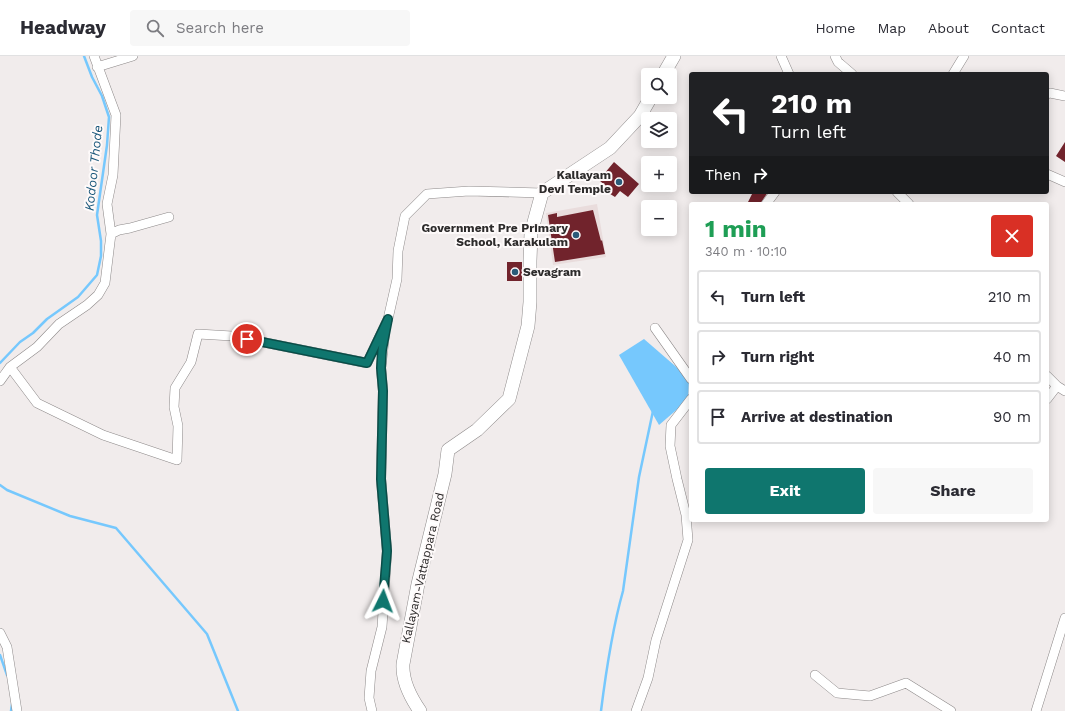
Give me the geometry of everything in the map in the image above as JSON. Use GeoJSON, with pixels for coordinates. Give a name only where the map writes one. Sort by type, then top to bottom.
{"type":"FeatureCollection","features":[{"type":"Feature","properties":{"kind":"street"},"geometry":{"type":"LineString","coordinates":[[0,381],[10,368],[37,347],[58,324],[87,305],[98,295],[105,283],[111,234],[107,204],[113,175],[116,115],[94,56]]}},
{"type":"Feature","properties":{"kind":"street"},"geometry":{"type":"LineString","coordinates":[[97,67],[133,56]]}},
{"type":"Feature","properties":{"kind":"street"},"geometry":{"type":"LineString","coordinates":[[667,68],[674,56]]}},
{"type":"Feature","properties":{"kind":"street"},"geometry":{"type":"LineString","coordinates":[[780,56],[788,72]]}},
{"type":"Feature","properties":{"kind":"street"},"geometry":{"type":"LineString","coordinates":[[835,56],[838,62],[850,72]]}},
{"type":"Feature","properties":{"kind":"street"},"geometry":{"type":"LineString","coordinates":[[954,72],[964,56]]}},
{"type":"Feature","properties":{"kind":"street"},"geometry":{"type":"LineString","coordinates":[[1049,93],[1065,96]]}},
{"type":"Feature","properties":{"kind":"street"},"geometry":{"type":"LineString","coordinates":[[372,711],[369,698],[371,671],[382,627],[387,551],[381,479],[383,391],[381,368],[382,350],[397,279],[398,251],[405,216],[427,194],[469,191],[542,193],[610,148],[640,116],[647,104]]}},
{"type":"Feature","properties":{"kind":"street"},"geometry":{"type":"LineString","coordinates":[[1049,175],[1065,182]]}},
{"type":"Feature","properties":{"kind":"street","name":"Kallayam-Vattappara Road"},"geometry":{"type":"LineString","coordinates":[[420,711],[412,698],[403,673],[403,664],[418,584],[445,474],[448,450],[477,430],[509,399],[528,326],[530,302],[531,233],[542,193]]}},
{"type":"Feature","properties":{"kind":"street"},"geometry":{"type":"LineString","coordinates":[[899,194],[907,202]]}},
{"type":"Feature","properties":{"kind":"street"},"geometry":{"type":"LineString","coordinates":[[111,234],[119,230],[169,217]]}},
{"type":"Feature","properties":{"kind":"street"},"geometry":{"type":"LineString","coordinates":[[10,368],[37,403],[103,435],[177,460],[178,426],[174,407],[174,388],[191,362],[198,334],[232,336],[367,363],[388,319]]}},
{"type":"Feature","properties":{"kind":"street"},"geometry":{"type":"LineString","coordinates":[[655,328],[689,376]]}},
{"type":"Feature","properties":{"kind":"street"},"geometry":{"type":"LineString","coordinates":[[1049,378],[1063,391],[1049,398]]}},
{"type":"Feature","properties":{"kind":"street"},"geometry":{"type":"LineString","coordinates":[[636,711],[648,678],[656,640],[688,540],[686,515],[677,479],[670,439],[671,425],[689,402]]}},
{"type":"Feature","properties":{"kind":"street"},"geometry":{"type":"LineString","coordinates":[[1036,711],[1065,620]]}},
{"type":"Feature","properties":{"kind":"street"},"geometry":{"type":"LineString","coordinates":[[0,633],[7,646],[17,711]]}},
{"type":"Feature","properties":{"kind":"street"},"geometry":{"type":"LineString","coordinates":[[815,675],[837,693],[870,696],[906,683],[951,711]]}},
{"type":"Feature","properties":{"kind":"shaded area","name":"Government Pre Primary School, Karakulam"},"geometry":{"type":"Polygon","coordinates":[[[597,204],[606,257],[553,265],[546,213],[597,204]]]}},
{"type":"Feature","properties":{"kind":"water"},"geometry":{"type":"Polygon","coordinates":[[[644,339],[689,378],[688,400],[659,425],[619,355],[644,339]]]}},
{"type":"Feature","properties":{"kind":"building"},"geometry":{"type":"Polygon","coordinates":[[[1065,142],[1065,162],[1056,156],[1065,142]]]}},
{"type":"Feature","properties":{"kind":"building","name":"Kallayam Devi Temple"},"geometry":{"type":"Polygon","coordinates":[[[614,162],[639,184],[628,197],[620,191],[615,197],[607,192],[608,188],[599,180],[614,162]]]}},
{"type":"Feature","properties":{"kind":"building"},"geometry":{"type":"Polygon","coordinates":[[[752,194],[767,194],[761,202],[748,202],[752,194]]]}},
{"type":"Feature","properties":{"kind":"building","name":"Government Pre Primary School, Karakulam"},"geometry":{"type":"Polygon","coordinates":[[[593,210],[605,254],[555,262],[548,215],[557,213],[557,217],[593,210]]]}},
{"type":"Feature","properties":{"kind":"building","name":"Sevagram"},"geometry":{"type":"Polygon","coordinates":[[[507,262],[522,262],[522,281],[507,281],[507,262]]]}},
{"type":"Feature","properties":{"kind":"waterway","name":"Kodoor Thode"},"geometry":{"type":"LineString","coordinates":[[0,363],[20,342],[33,333],[47,319],[78,297],[97,275],[101,256],[101,241],[97,215],[107,145],[109,117],[102,96],[92,77],[84,56]]}},
{"type":"Feature","properties":{"kind":"waterway"},"geometry":{"type":"LineString","coordinates":[[601,711],[610,651],[623,591],[639,477],[653,411]]}},
{"type":"Feature","properties":{"kind":"waterway"},"geometry":{"type":"LineString","coordinates":[[0,485],[7,490],[70,516],[116,528],[207,634],[238,711]]}},
{"type":"Feature","properties":{"kind":"waterway","name":"Kodoor Thode"},"geometry":{"type":"LineString","coordinates":[[0,655],[7,675]]}},
{"type":"Feature","properties":{"kind":"waterway","name":"Kodoor Thode"},"geometry":{"type":"LineString","coordinates":[[11,711],[12,704]]}},
{"type":"Feature","properties":{"kind":"place","name":"Kallayam Devi Temple"},"geometry":{"type":"Point","coordinates":[619,182]}},
{"type":"Feature","properties":{"kind":"place","name":"Government Pre Primary School, Karakulam"},"geometry":{"type":"Point","coordinates":[576,235]}},
{"type":"Feature","properties":{"kind":"place","name":"Sevagram"},"geometry":{"type":"Point","coordinates":[515,272]}},
{"type":"Feature","properties":{"kind":"route"},"geometry":{"type":"LineString","coordinates":[[247,339],[367,363],[388,319],[382,350],[381,368],[383,391],[381,479],[387,551],[383,601]]}}]}
